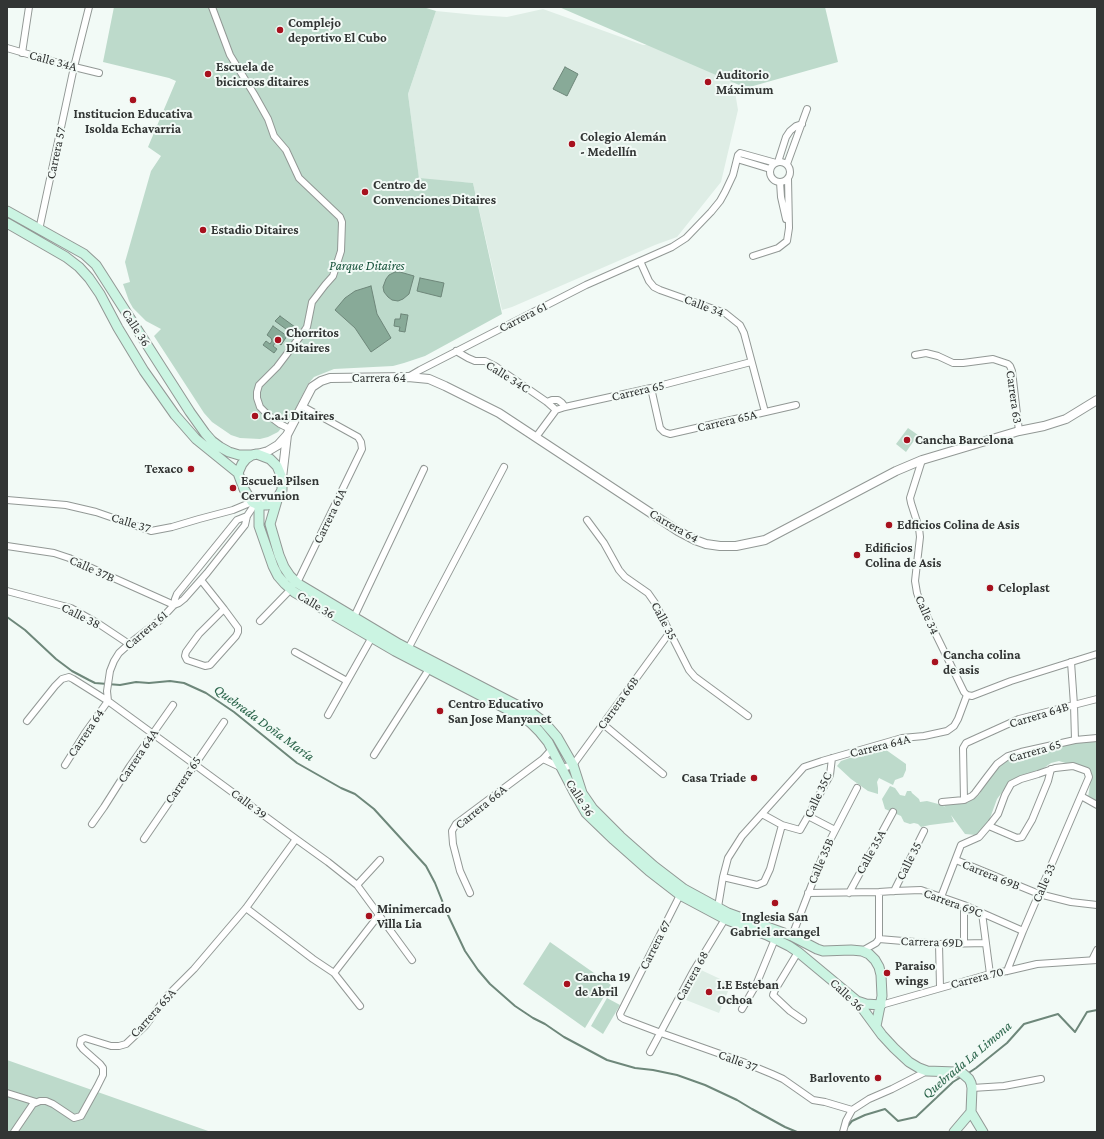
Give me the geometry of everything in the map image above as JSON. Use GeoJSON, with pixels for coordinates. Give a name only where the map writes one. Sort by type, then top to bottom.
{"type":"FeatureCollection","features":[{"type":"Feature","properties":{"kind":"main road","name":"Calle 36"},"geometry":{"type":"LineString","coordinates":[[7,211],[84,254],[96,265],[190,412],[212,441],[220,448],[229,452],[254,455]]}},
{"type":"Feature","properties":{"kind":"main road","name":"Calle 36"},"geometry":{"type":"LineString","coordinates":[[7,223],[66,257],[79,267],[100,294],[118,328],[144,371],[175,415],[196,439],[238,473]]}},
{"type":"Feature","properties":{"kind":"main road"},"geometry":{"type":"LineString","coordinates":[[254,455],[270,459],[274,462],[278,466],[282,478],[282,490],[274,502],[267,505],[255,504],[244,489],[238,473],[246,459],[254,455]]}},
{"type":"Feature","properties":{"kind":"main road","name":"Calle 36"},"geometry":{"type":"LineString","coordinates":[[278,497],[270,524],[279,555],[294,586],[354,617],[408,649],[532,713],[544,722],[557,737],[574,765],[582,792],[593,809],[620,836],[654,866],[684,889],[728,913],[792,936],[823,951]]}},
{"type":"Feature","properties":{"kind":"main road","name":"Calle 36"},"geometry":{"type":"LineString","coordinates":[[255,504],[259,526],[278,576],[372,637],[429,669],[522,717],[539,731],[552,748],[586,813],[654,875],[680,895],[725,920],[775,939],[798,952],[857,1001],[882,1035],[909,1062],[927,1072],[961,1072],[969,1079],[972,1088]]}},
{"type":"Feature","properties":{"kind":"main road"},"geometry":{"type":"LineString","coordinates":[[813,964],[823,951],[862,951],[869,954],[876,960],[881,975],[882,1001],[876,1026]]}},
{"type":"Feature","properties":{"kind":"main road"},"geometry":{"type":"LineString","coordinates":[[857,1001],[866,1004],[882,1001]]}},
{"type":"Feature","properties":{"kind":"main road"},"geometry":{"type":"LineString","coordinates":[[972,1088],[971,1112],[984,1132]]}},
{"type":"Feature","properties":{"kind":"main road"},"geometry":{"type":"LineString","coordinates":[[954,1132],[971,1112]]}},
{"type":"Feature","properties":{"kind":"street"},"geometry":{"type":"LineString","coordinates":[[22,53],[29,7]]}},
{"type":"Feature","properties":{"kind":"street","name":"Carrera 57"},"geometry":{"type":"LineString","coordinates":[[39,230],[74,67],[90,7]]}},
{"type":"Feature","properties":{"kind":"street"},"geometry":{"type":"LineString","coordinates":[[212,7],[230,55],[268,119],[274,136],[286,150],[299,178],[340,217],[342,222],[341,251],[332,276],[312,302],[307,327],[277,367],[259,385],[257,392],[260,407],[288,432]]}},
{"type":"Feature","properties":{"kind":"street","name":"Calle 34A"},"geometry":{"type":"LineString","coordinates":[[7,48],[99,73]]}},
{"type":"Feature","properties":{"kind":"street"},"geometry":{"type":"LineString","coordinates":[[788,161],[807,109]]}},
{"type":"Feature","properties":{"kind":"street"},"geometry":{"type":"LineString","coordinates":[[788,178],[780,182],[773,179],[770,169],[772,165],[777,162],[786,137],[790,131],[796,126],[802,124]]}},
{"type":"Feature","properties":{"kind":"street"},"geometry":{"type":"LineString","coordinates":[[753,256],[778,248],[787,241],[789,228],[788,178],[790,170],[785,154],[780,155]]}},
{"type":"Feature","properties":{"kind":"street"},"geometry":{"type":"LineString","coordinates":[[738,156],[777,162],[788,161]]}},
{"type":"Feature","properties":{"kind":"street"},"geometry":{"type":"LineString","coordinates":[[738,156],[770,169]]}},
{"type":"Feature","properties":{"kind":"street","name":"Carrera 61"},"geometry":{"type":"LineString","coordinates":[[408,377],[586,284],[672,247],[686,238],[711,212],[725,192],[738,156]]}},
{"type":"Feature","properties":{"kind":"street"},"geometry":{"type":"LineString","coordinates":[[780,182],[780,191],[789,228]]}},
{"type":"Feature","properties":{"kind":"street"},"geometry":{"type":"LineString","coordinates":[[780,191],[784,192],[788,190]]}},
{"type":"Feature","properties":{"kind":"street","name":"Calle 34"},"geometry":{"type":"LineString","coordinates":[[640,261],[649,281],[654,287],[725,313],[740,325],[744,333],[765,412]]}},
{"type":"Feature","properties":{"kind":"street","name":"Calle 34C"},"geometry":{"type":"LineString","coordinates":[[456,351],[475,361],[485,361],[495,366],[547,402],[556,410]]}},
{"type":"Feature","properties":{"kind":"street","name":"Carrera 63"},"geometry":{"type":"LineString","coordinates":[[915,355],[926,353],[938,356],[953,363],[993,359],[1008,364],[1012,372],[1018,431]]}},
{"type":"Feature","properties":{"kind":"street","name":"Carrera 65"},"geometry":{"type":"LineString","coordinates":[[556,410],[651,388],[751,362]]}},
{"type":"Feature","properties":{"kind":"street","name":"Carrera 64"},"geometry":{"type":"LineString","coordinates":[[254,455],[268,451],[278,445],[288,432],[312,388],[322,381],[330,378],[408,377],[429,379],[499,413],[678,531],[706,544],[736,546],[765,540],[896,471],[922,460],[1018,431],[1044,426],[1066,419],[1097,400]]}},
{"type":"Feature","properties":{"kind":"street","name":"Carrera 65A"},"geometry":{"type":"LineString","coordinates":[[651,388],[660,428],[664,432],[670,434],[796,406]]}},
{"type":"Feature","properties":{"kind":"street"},"geometry":{"type":"LineString","coordinates":[[547,402],[558,400],[562,402],[565,407]]}},
{"type":"Feature","properties":{"kind":"street","name":"Carrera 61A"},"geometry":{"type":"LineString","coordinates":[[260,621],[294,586],[362,449],[361,442],[358,437],[302,406]]}},
{"type":"Feature","properties":{"kind":"street"},"geometry":{"type":"LineString","coordinates":[[536,437],[556,410]]}},
{"type":"Feature","properties":{"kind":"street","name":"Carrera 64"},"geometry":{"type":"LineString","coordinates":[[282,478],[288,432]]}},
{"type":"Feature","properties":{"kind":"street","name":"Calle 34"},"geometry":{"type":"LineString","coordinates":[[922,460],[910,498],[919,528],[920,537],[915,581],[917,593],[924,611],[964,692],[967,695]]}},
{"type":"Feature","properties":{"kind":"street"},"geometry":{"type":"LineString","coordinates":[[408,649],[504,467]]}},
{"type":"Feature","properties":{"kind":"street"},"geometry":{"type":"LineString","coordinates":[[354,617],[424,469]]}},
{"type":"Feature","properties":{"kind":"street","name":"Calle 37"},"geometry":{"type":"LineString","coordinates":[[7,500],[66,505],[96,512],[151,531],[172,527],[255,504]]}},
{"type":"Feature","properties":{"kind":"street","name":"Carrera 61"},"geometry":{"type":"LineString","coordinates":[[108,701],[107,691],[110,672],[119,653],[160,620],[174,605],[184,599],[245,525],[247,516],[255,504]]}},
{"type":"Feature","properties":{"kind":"street","name":"Carrera 61"},"geometry":{"type":"LineString","coordinates":[[174,605],[177,594],[237,520],[247,516]]}},
{"type":"Feature","properties":{"kind":"street","name":"Calle 35"},"geometry":{"type":"LineString","coordinates":[[587,520],[604,543],[618,570],[625,577],[648,593],[655,603],[689,670],[695,677],[748,716]]}},
{"type":"Feature","properties":{"kind":"street","name":"Calle 37B"},"geometry":{"type":"LineString","coordinates":[[7,546],[54,553],[69,558],[174,605]]}},
{"type":"Feature","properties":{"kind":"street"},"geometry":{"type":"LineString","coordinates":[[201,580],[224,609],[238,628],[236,636],[210,665],[205,666],[187,660],[185,656],[186,652],[200,634],[224,609]]}},
{"type":"Feature","properties":{"kind":"street","name":"Calle 38"},"geometry":{"type":"LineString","coordinates":[[7,591],[71,608],[129,644]]}},
{"type":"Feature","properties":{"kind":"street","name":"Carrera 66B"},"geometry":{"type":"LineString","coordinates":[[574,765],[670,632]]}},
{"type":"Feature","properties":{"kind":"street"},"geometry":{"type":"LineString","coordinates":[[328,715],[372,637]]}},
{"type":"Feature","properties":{"kind":"street"},"geometry":{"type":"LineString","coordinates":[[295,652],[347,681]]}},
{"type":"Feature","properties":{"kind":"street"},"geometry":{"type":"LineString","coordinates":[[967,695],[972,696],[1011,681],[1097,654]]}},
{"type":"Feature","properties":{"kind":"street"},"geometry":{"type":"LineString","coordinates":[[1071,662],[1075,740]]}},
{"type":"Feature","properties":{"kind":"street"},"geometry":{"type":"LineString","coordinates":[[374,755],[429,669]]}},
{"type":"Feature","properties":{"kind":"street","name":"Calle 39"},"geometry":{"type":"LineString","coordinates":[[27,721],[62,679],[73,679],[108,701],[328,862],[357,885],[412,960]]}},
{"type":"Feature","properties":{"kind":"street","name":"Carrera 64A"},"geometry":{"type":"LineString","coordinates":[[718,907],[728,858],[742,836],[804,767],[902,738],[947,732],[954,726],[958,719],[967,695]]}},
{"type":"Feature","properties":{"kind":"street","name":"Carrera 64B"},"geometry":{"type":"LineString","coordinates":[[964,800],[963,748],[966,743],[1019,719],[1097,699]]}},
{"type":"Feature","properties":{"kind":"street","name":"Carrera 64"},"geometry":{"type":"LineString","coordinates":[[65,765],[85,733],[108,701]]}},
{"type":"Feature","properties":{"kind":"street","name":"Carrera 64A"},"geometry":{"type":"LineString","coordinates":[[92,824],[130,766],[173,705]]}},
{"type":"Feature","properties":{"kind":"street","name":"Carrera 65"},"geometry":{"type":"LineString","coordinates":[[144,839],[224,722]]}},
{"type":"Feature","properties":{"kind":"street"},"geometry":{"type":"LineString","coordinates":[[603,724],[663,774]]}},
{"type":"Feature","properties":{"kind":"street","name":"Carrera 65"},"geometry":{"type":"LineString","coordinates":[[964,800],[975,793],[997,764],[1008,756],[1075,740],[1097,738]]}},
{"type":"Feature","properties":{"kind":"street","name":"Carrera 66A"},"geometry":{"type":"LineString","coordinates":[[470,893],[460,871],[453,844],[452,831],[456,824],[543,759],[552,748]]}},
{"type":"Feature","properties":{"kind":"street","name":"Calle 35C"},"geometry":{"type":"LineString","coordinates":[[782,825],[800,830],[830,774],[832,758]]}},
{"type":"Feature","properties":{"kind":"street"},"geometry":{"type":"LineString","coordinates":[[543,759],[562,768],[574,765]]}},
{"type":"Feature","properties":{"kind":"street","name":"Calle 33"},"geometry":{"type":"LineString","coordinates":[[1008,971],[1023,931],[1089,777],[1087,771],[1073,766],[1051,769]]}},
{"type":"Feature","properties":{"kind":"street"},"geometry":{"type":"LineString","coordinates":[[989,826],[1017,838],[1022,837],[1034,814],[1048,781],[1051,769]]}},
{"type":"Feature","properties":{"kind":"street"},"geometry":{"type":"LineString","coordinates":[[941,897],[961,845],[979,837],[989,826],[998,814],[1011,784],[1051,769]]}},
{"type":"Feature","properties":{"kind":"street","name":"Calle 35B"},"geometry":{"type":"LineString","coordinates":[[792,936],[825,850],[857,788]]}},
{"type":"Feature","properties":{"kind":"street"},"geometry":{"type":"LineString","coordinates":[[1081,796],[1097,804]]}},
{"type":"Feature","properties":{"kind":"street"},"geometry":{"type":"LineString","coordinates":[[942,802],[964,800]]}},
{"type":"Feature","properties":{"kind":"street","name":"Calle 35A"},"geometry":{"type":"LineString","coordinates":[[849,893],[893,812]]}},
{"type":"Feature","properties":{"kind":"street"},"geometry":{"type":"LineString","coordinates":[[723,877],[757,885],[764,882],[770,869],[782,825],[762,814]]}},
{"type":"Feature","properties":{"kind":"street"},"geometry":{"type":"LineString","coordinates":[[808,816],[834,830]]}},
{"type":"Feature","properties":{"kind":"street","name":"Calle 35"},"geometry":{"type":"LineString","coordinates":[[894,891],[924,832]]}},
{"type":"Feature","properties":{"kind":"street","name":"Carrera 65A"},"geometry":{"type":"LineString","coordinates":[[38,1102],[46,1101],[53,1104],[74,1118],[81,1116],[97,1087],[103,1072],[103,1068],[83,1049],[80,1045],[81,1040],[85,1038],[111,1046],[126,1044],[150,1021],[168,995],[194,969],[246,908],[296,839]]}},
{"type":"Feature","properties":{"kind":"street"},"geometry":{"type":"LineString","coordinates":[[357,885],[380,860]]}},
{"type":"Feature","properties":{"kind":"street","name":"Carrera 69B"},"geometry":{"type":"LineString","coordinates":[[956,860],[1039,894],[1071,902],[1097,905]]}},
{"type":"Feature","properties":{"kind":"street","name":"Carrera 69C"},"geometry":{"type":"LineString","coordinates":[[808,893],[920,890],[964,905],[1023,931]]}},
{"type":"Feature","properties":{"kind":"street"},"geometry":{"type":"LineString","coordinates":[[862,951],[876,943],[879,939],[879,892]]}},
{"type":"Feature","properties":{"kind":"street","name":"Carrera 67"},"geometry":{"type":"LineString","coordinates":[[621,1017],[620,1014],[680,895]]}},
{"type":"Feature","properties":{"kind":"street"},"geometry":{"type":"LineString","coordinates":[[964,905],[964,943]]}},
{"type":"Feature","properties":{"kind":"street"},"geometry":{"type":"LineString","coordinates":[[246,908],[313,959],[334,973],[360,1006]]}},
{"type":"Feature","properties":{"kind":"street"},"geometry":{"type":"LineString","coordinates":[[982,914],[990,974]]}},
{"type":"Feature","properties":{"kind":"street"},"geometry":{"type":"LineString","coordinates":[[334,973],[379,915]]}},
{"type":"Feature","properties":{"kind":"street","name":"Carrera 68"},"geometry":{"type":"LineString","coordinates":[[650,1052],[694,970],[725,920]]}},
{"type":"Feature","properties":{"kind":"street"},"geometry":{"type":"LineString","coordinates":[[742,1009],[756,985],[775,939]]}},
{"type":"Feature","properties":{"kind":"street","name":"Carrera 69D"},"geometry":{"type":"LineString","coordinates":[[879,939],[939,944],[986,943]]}},
{"type":"Feature","properties":{"kind":"street"},"geometry":{"type":"LineString","coordinates":[[939,944],[940,987]]}},
{"type":"Feature","properties":{"kind":"street"},"geometry":{"type":"LineString","coordinates":[[1095,960],[1097,950]]}},
{"type":"Feature","properties":{"kind":"street"},"geometry":{"type":"LineString","coordinates":[[798,952],[773,995],[790,1011],[803,1020]]}},
{"type":"Feature","properties":{"kind":"street","name":"Carrera 70"},"geometry":{"type":"LineString","coordinates":[[882,1001],[892,1002],[940,987],[1037,964],[1095,960]]}},
{"type":"Feature","properties":{"kind":"street","name":"Calle 37"},"geometry":{"type":"LineString","coordinates":[[621,1017],[772,1074],[813,1100],[852,1110]]}},
{"type":"Feature","properties":{"kind":"street"},"geometry":{"type":"LineString","coordinates":[[844,1130],[852,1110],[869,1099],[892,1090],[927,1072]]}},
{"type":"Feature","properties":{"kind":"street"},"geometry":{"type":"LineString","coordinates":[[972,1088],[989,1088],[1041,1079]]}},
{"type":"Feature","properties":{"kind":"street"},"geometry":{"type":"LineString","coordinates":[[7,1093],[38,1102]]}},
{"type":"Feature","properties":{"kind":"street"},"geometry":{"type":"LineString","coordinates":[[14,1132],[33,1104],[38,1102]]}},
{"type":"Feature","properties":{"kind":"shaded area","name":"Colegio Alemán - Medellín"},"geometry":{"type":"Polygon","coordinates":[[[543,9],[643,45],[727,44],[738,110],[721,182],[677,237],[502,310],[473,183],[419,179],[408,94],[436,11],[507,17],[543,9]]]}},
{"type":"Feature","properties":{"kind":"shaded area"},"geometry":{"type":"Polygon","coordinates":[[[565,67],[578,74],[567,96],[553,89],[565,67]]]}},
{"type":"Feature","properties":{"kind":"shaded area"},"geometry":{"type":"Polygon","coordinates":[[[395,272],[414,276],[409,294],[398,301],[392,300],[388,297],[384,292],[383,287],[389,275],[395,272]]]}},
{"type":"Feature","properties":{"kind":"shaded area"},"geometry":{"type":"Polygon","coordinates":[[[420,278],[444,283],[441,297],[417,291],[420,278]]]}},
{"type":"Feature","properties":{"kind":"shaded area"},"geometry":{"type":"Polygon","coordinates":[[[371,286],[377,314],[391,338],[371,352],[355,328],[335,310],[345,298],[355,291],[371,286]]]}},
{"type":"Feature","properties":{"kind":"shaded area"},"geometry":{"type":"Polygon","coordinates":[[[401,314],[408,315],[405,332],[399,331],[400,327],[394,326],[395,319],[400,319],[401,314]]]}},
{"type":"Feature","properties":{"kind":"shaded area","name":"Chorritos Ditaires"},"geometry":{"type":"Polygon","coordinates":[[[280,316],[295,327],[290,332],[275,321],[280,316]]]}},
{"type":"Feature","properties":{"kind":"shaded area","name":"Chorritos Ditaires"},"geometry":{"type":"Polygon","coordinates":[[[273,326],[287,336],[281,345],[277,342],[275,343],[273,346],[277,349],[274,353],[263,345],[266,341],[270,344],[272,341],[267,335],[273,326]]]}},
{"type":"Feature","properties":{"kind":"shaded area","name":"I.E Esteban Ochoa"},"geometry":{"type":"Polygon","coordinates":[[[701,970],[731,984],[719,1013],[686,1000],[701,970]]]}},
{"type":"Feature","properties":{"kind":"green space","name":"Parque Ditaires"},"geometry":{"type":"Polygon","coordinates":[[[114,7],[423,7],[436,11],[408,94],[419,178],[473,183],[502,314],[425,356],[393,366],[334,369],[314,377],[308,384],[293,414],[278,432],[268,437],[260,439],[240,438],[231,435],[212,422],[204,413],[154,336],[161,329],[146,321],[133,308],[123,284],[130,282],[125,262],[151,171],[161,156],[148,147],[176,81],[103,62],[114,7]]]}},
{"type":"Feature","properties":{"kind":"green space"},"geometry":{"type":"Polygon","coordinates":[[[559,7],[825,7],[838,62],[746,88],[559,7]]]}},
{"type":"Feature","properties":{"kind":"green space","name":"Cancha Barcelona"},"geometry":{"type":"Polygon","coordinates":[[[908,428],[918,435],[906,452],[896,444],[908,428]]]}},
{"type":"Feature","properties":{"kind":"green space"},"geometry":{"type":"Polygon","coordinates":[[[1097,741],[1097,803],[1088,798],[1091,777],[1088,770],[1059,761],[1051,763],[1038,772],[1010,782],[997,799],[989,821],[976,835],[965,834],[951,815],[954,822],[921,827],[918,824],[904,822],[901,816],[885,809],[882,799],[890,786],[895,788],[900,795],[905,796],[907,791],[911,791],[920,802],[927,801],[942,805],[946,808],[943,805],[974,799],[979,795],[987,780],[997,767],[1008,757],[1021,753],[1038,752],[1075,743],[1097,741]]]}},
{"type":"Feature","properties":{"kind":"green space"},"geometry":{"type":"Polygon","coordinates":[[[882,747],[906,764],[906,770],[903,777],[895,780],[893,785],[879,778],[877,782],[878,794],[868,791],[851,779],[837,766],[841,761],[882,747]]]}},
{"type":"Feature","properties":{"kind":"green space","name":"Cancha 19 de Abril"},"geometry":{"type":"Polygon","coordinates":[[[550,942],[611,985],[585,1028],[523,984],[550,942]]]}},
{"type":"Feature","properties":{"kind":"green space"},"geometry":{"type":"Polygon","coordinates":[[[607,998],[620,1005],[603,1034],[591,1026],[607,998]]]}},
{"type":"Feature","properties":{"kind":"green space"},"geometry":{"type":"Polygon","coordinates":[[[7,1060],[211,1132],[7,1132],[7,1060]]]}},
{"type":"Feature","properties":{"kind":"waterway","name":"Quebrada Doña María"},"geometry":{"type":"LineString","coordinates":[[7,617],[25,630],[56,659],[72,671],[95,683],[120,685],[136,682],[149,683],[170,681],[184,683],[206,693],[234,712],[297,763],[341,788],[355,794],[374,809],[426,866],[465,951],[478,970],[490,984],[515,1006],[533,1018],[564,1037],[607,1060],[635,1068],[677,1075],[705,1085],[737,1100],[785,1127],[797,1132]]}},
{"type":"Feature","properties":{"kind":"waterway","name":"Quebrada La Limona"},"geometry":{"type":"LineString","coordinates":[[967,1074],[1007,1043],[1024,1024],[1058,1014],[1075,1032],[1087,1012],[1097,1010]]}},
{"type":"Feature","properties":{"kind":"waterway","name":"Quebrada La Limona"},"geometry":{"type":"LineString","coordinates":[[847,1127],[852,1121],[885,1109],[898,1121],[916,1117],[953,1082],[961,1077]]}},
{"type":"Feature","properties":{"kind":"place","name":"Complejo deportivo El Cubo"},"geometry":{"type":"Point","coordinates":[280,30]}},
{"type":"Feature","properties":{"kind":"place","name":"Escuela de bicicross ditaires"},"geometry":{"type":"Point","coordinates":[208,74]}},
{"type":"Feature","properties":{"kind":"place","name":"Auditorio Máximum"},"geometry":{"type":"Point","coordinates":[708,82]}},
{"type":"Feature","properties":{"kind":"place","name":"Institucion Educativa Isolda Echavarria"},"geometry":{"type":"Point","coordinates":[133,100]}},
{"type":"Feature","properties":{"kind":"place","name":"Colegio Alemán - Medellín"},"geometry":{"type":"Point","coordinates":[572,144]}},
{"type":"Feature","properties":{"kind":"place","name":"Centro de Convenciones Ditaires"},"geometry":{"type":"Point","coordinates":[365,192]}},
{"type":"Feature","properties":{"kind":"place","name":"Estadio Ditaires"},"geometry":{"type":"Point","coordinates":[203,230]}},
{"type":"Feature","properties":{"kind":"place","name":"Chorritos Ditaires"},"geometry":{"type":"Point","coordinates":[278,340]}},
{"type":"Feature","properties":{"kind":"place","name":"C.a.i Ditaires"},"geometry":{"type":"Point","coordinates":[255,416]}},
{"type":"Feature","properties":{"kind":"place","name":"Cancha Barcelona"},"geometry":{"type":"Point","coordinates":[907,440]}},
{"type":"Feature","properties":{"kind":"place","name":"Texaco"},"geometry":{"type":"Point","coordinates":[191,469]}},
{"type":"Feature","properties":{"kind":"place","name":"Escuela Pilsen Cervunion"},"geometry":{"type":"Point","coordinates":[233,488]}},
{"type":"Feature","properties":{"kind":"place","name":"Edficios Colina de Asis"},"geometry":{"type":"Point","coordinates":[889,525]}},
{"type":"Feature","properties":{"kind":"place","name":"Edificios Colina de Asis"},"geometry":{"type":"Point","coordinates":[857,555]}},
{"type":"Feature","properties":{"kind":"place","name":"Celoplast"},"geometry":{"type":"Point","coordinates":[990,588]}},
{"type":"Feature","properties":{"kind":"place","name":"Cancha colina de asis"},"geometry":{"type":"Point","coordinates":[935,662]}},
{"type":"Feature","properties":{"kind":"place","name":"Centro Educativo San Jose Manyanet"},"geometry":{"type":"Point","coordinates":[440,711]}},
{"type":"Feature","properties":{"kind":"place","name":"Casa Triade"},"geometry":{"type":"Point","coordinates":[754,778]}},
{"type":"Feature","properties":{"kind":"place","name":"Inglesia San Gabriel arcangel"},"geometry":{"type":"Point","coordinates":[775,903]}},
{"type":"Feature","properties":{"kind":"place","name":"Minimercado Villa Lia"},"geometry":{"type":"Point","coordinates":[369,916]}},
{"type":"Feature","properties":{"kind":"place","name":"Paraiso wings"},"geometry":{"type":"Point","coordinates":[887,973]}},
{"type":"Feature","properties":{"kind":"place","name":"Cancha 19 de Abril"},"geometry":{"type":"Point","coordinates":[567,984]}},
{"type":"Feature","properties":{"kind":"place","name":"I.E Esteban Ochoa"},"geometry":{"type":"Point","coordinates":[709,992]}},
{"type":"Feature","properties":{"kind":"place","name":"Barlovento"},"geometry":{"type":"Point","coordinates":[878,1078]}}]}
